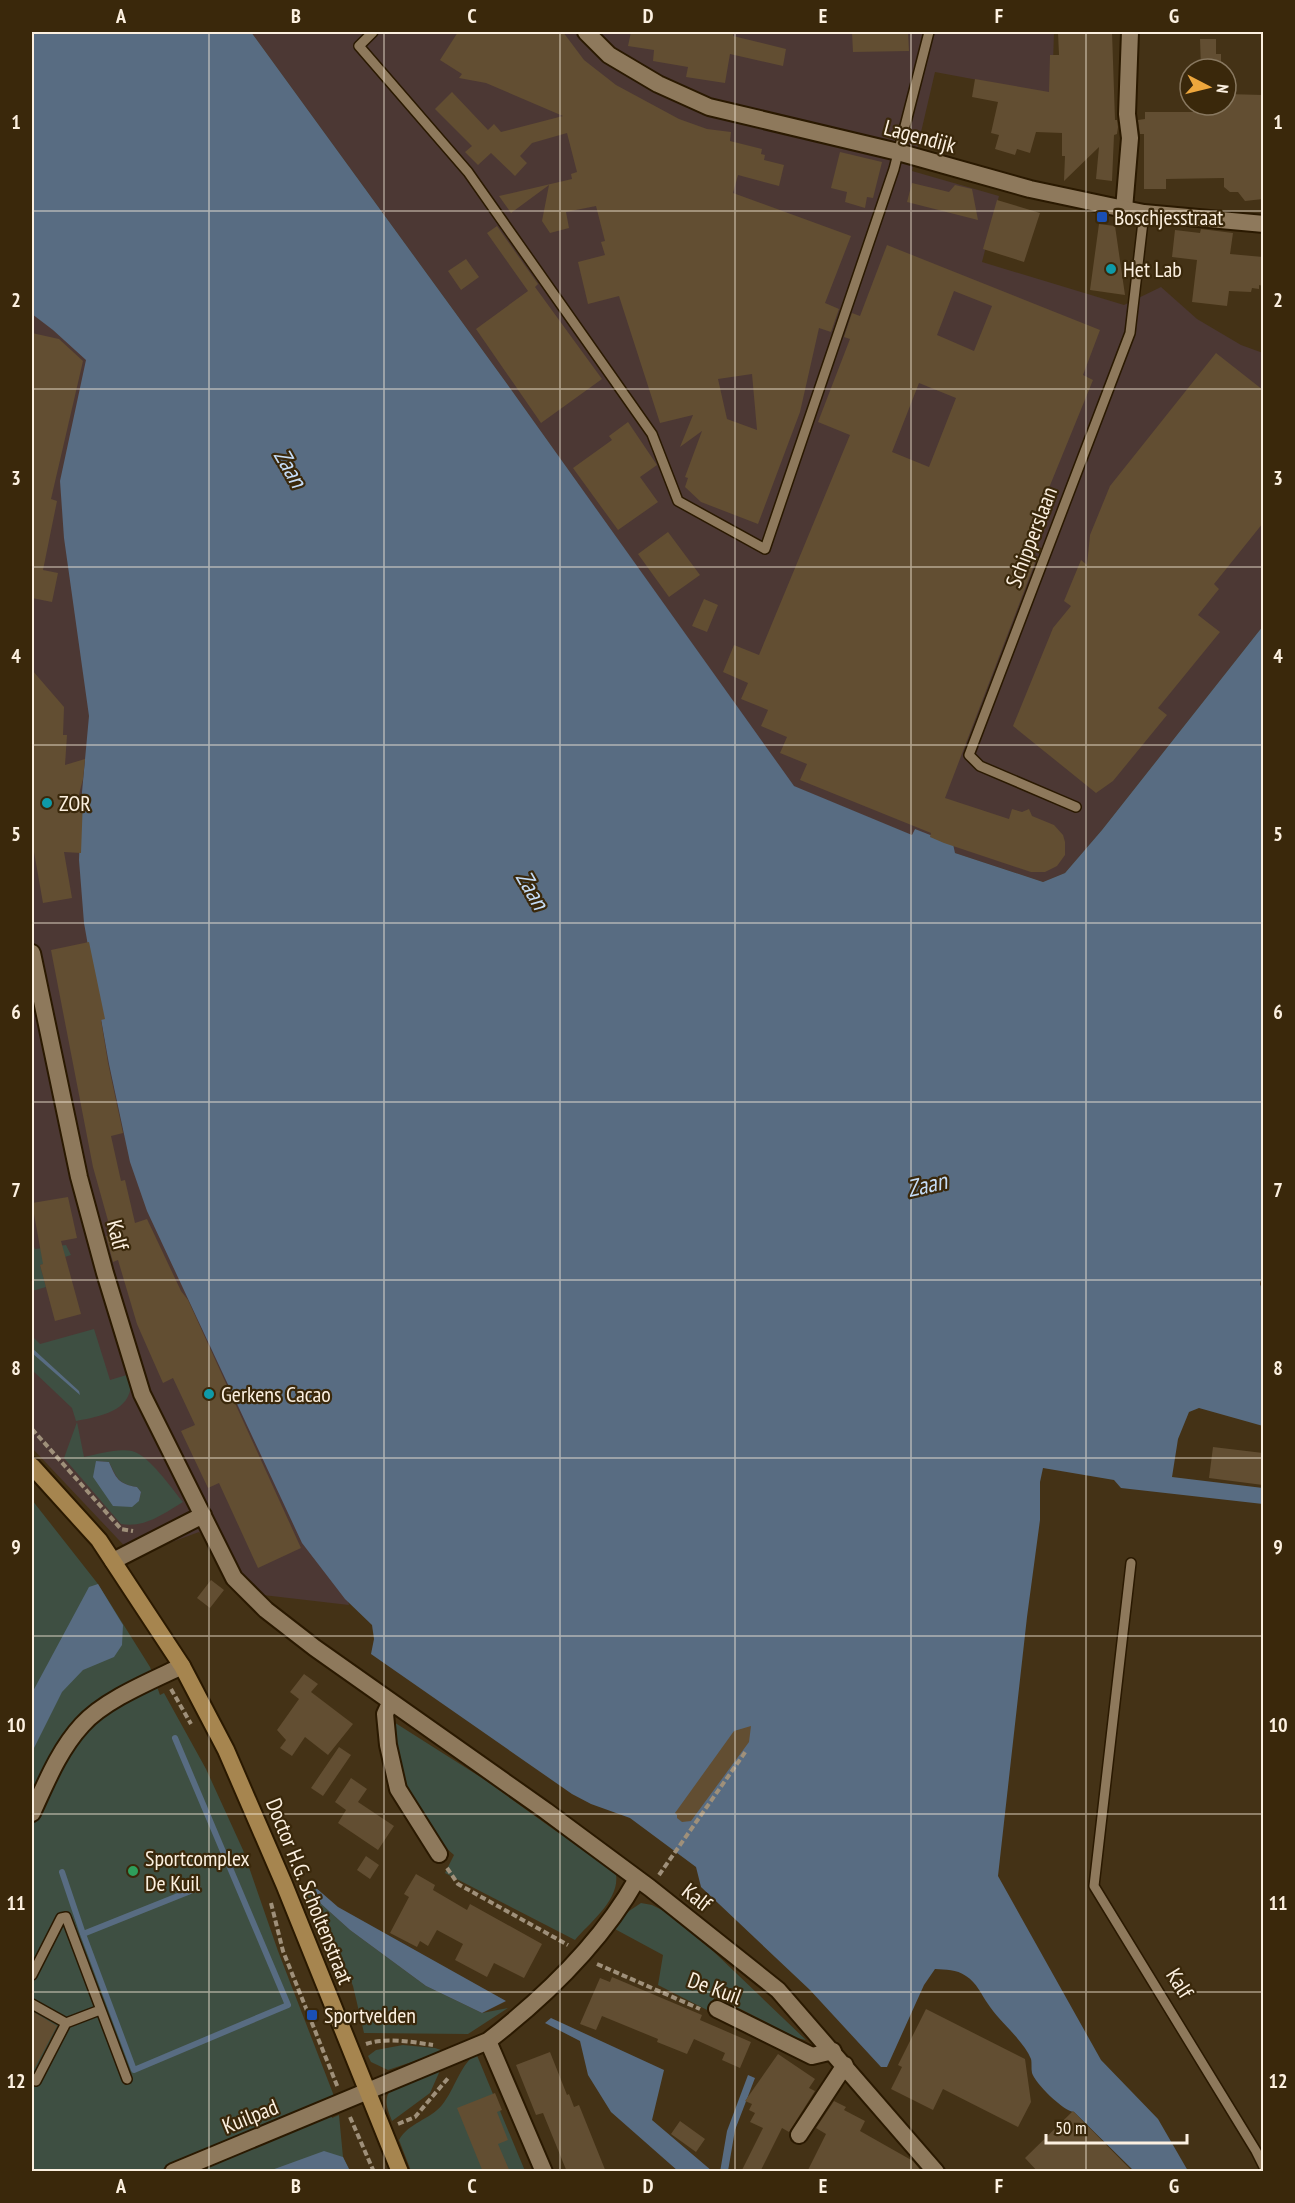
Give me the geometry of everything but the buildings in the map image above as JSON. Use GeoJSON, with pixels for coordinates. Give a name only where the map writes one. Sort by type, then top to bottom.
{"type":"FeatureCollection","features":[{"type":"Feature","properties":{"kind":"main road","name":"Doctor H.G. Scholtenstraat"},"geometry":{"type":"LineString","coordinates":[[32,1466],[99,1540],[182,1666],[226,1750],[400,2172]]}},
{"type":"Feature","properties":{"kind":"street","name":"Lagendijk"},"geometry":{"type":"LineString","coordinates":[[586,32],[609,55],[658,84],[709,107],[898,152],[1030,189],[1124,209],[1144,213],[1263,224]]}},
{"type":"Feature","properties":{"kind":"street"},"geometry":{"type":"LineString","coordinates":[[1124,209],[1130,138],[1127,114],[1130,32]]}},
{"type":"Feature","properties":{"kind":"street","name":"Kalf"},"geometry":{"type":"LineString","coordinates":[[32,953],[79,1177],[142,1394],[234,1578],[274,1616],[315,1648],[644,1883],[778,1990],[936,2172]]}},
{"type":"Feature","properties":{"kind":"street"},"geometry":{"type":"LineString","coordinates":[[112,1561],[203,1515]]}},
{"type":"Feature","properties":{"kind":"street"},"geometry":{"type":"LineString","coordinates":[[32,1813],[57,1760],[82,1724],[116,1699],[182,1666]]}},
{"type":"Feature","properties":{"kind":"street"},"geometry":{"type":"LineString","coordinates":[[390,1703],[385,1714],[388,1745],[398,1789],[439,1854]]}},
{"type":"Feature","properties":{"kind":"street"},"geometry":{"type":"LineString","coordinates":[[344,2102],[488,2041],[525,2012],[581,1956],[644,1883]]}},
{"type":"Feature","properties":{"kind":"street","name":"De Kuil"},"geometry":{"type":"LineString","coordinates":[[717,2009],[812,2056],[833,2051]]}},
{"type":"Feature","properties":{"kind":"street"},"geometry":{"type":"LineString","coordinates":[[488,2041],[543,2172]]}},
{"type":"Feature","properties":{"kind":"street"},"geometry":{"type":"LineString","coordinates":[[799,2135],[845,2065]]}},
{"type":"Feature","properties":{"kind":"street","name":"Kuilpad"},"geometry":{"type":"LineString","coordinates":[[172,2172],[344,2102]]}},
{"type":"Feature","properties":{"kind":"lane"},"geometry":{"type":"LineString","coordinates":[[373,32],[359,46],[468,172],[652,434],[678,501],[765,549],[894,169],[929,32]]}},
{"type":"Feature","properties":{"kind":"lane","name":"Schipperslaan"},"geometry":{"type":"LineString","coordinates":[[1077,807],[980,766],[969,755],[1130,333],[1144,213]]}},
{"type":"Feature","properties":{"kind":"lane","name":"Kalf"},"geometry":{"type":"LineString","coordinates":[[1131,1563],[1094,1887],[1250,2141],[1263,2167]]}},
{"type":"Feature","properties":{"kind":"lane"},"geometry":{"type":"LineString","coordinates":[[32,1975],[61,1918],[66,1917],[127,2079]]}},
{"type":"Feature","properties":{"kind":"lane"},"geometry":{"type":"LineString","coordinates":[[32,2004],[66,2023]]}},
{"type":"Feature","properties":{"kind":"lane"},"geometry":{"type":"LineString","coordinates":[[32,2078],[36,2081],[66,2023],[100,2010]]}},
{"type":"Feature","properties":{"kind":"path"},"geometry":{"type":"LineString","coordinates":[[32,1429],[121,1529],[129,1532],[136,1530]]}},
{"type":"Feature","properties":{"kind":"path"},"geometry":{"type":"LineString","coordinates":[[164,1675],[191,1725]]}},
{"type":"Feature","properties":{"kind":"path"},"geometry":{"type":"LineString","coordinates":[[644,1883],[746,1750]]}},
{"type":"Feature","properties":{"kind":"path","name":"De Kuil"},"geometry":{"type":"LineString","coordinates":[[439,1854],[458,1884],[568,1945],[581,1956],[709,2013],[717,2009]]}},
{"type":"Feature","properties":{"kind":"path","name":"Doctor H.G. Scholtenstraat"},"geometry":{"type":"LineString","coordinates":[[269,1896],[283,1951],[374,2172]]}},
{"type":"Feature","properties":{"kind":"path"},"geometry":{"type":"LineString","coordinates":[[326,2058],[373,2042],[406,2041],[436,2045]]}},
{"type":"Feature","properties":{"kind":"path"},"geometry":{"type":"LineString","coordinates":[[360,2141],[415,2117],[453,2072],[467,2049]]}},
{"type":"Feature","properties":{"kind":"shaded area"},"geometry":{"type":"Polygon","coordinates":[[[251,32],[1054,32],[1052,94],[935,72],[912,171],[999,196],[982,262],[1124,305],[1161,287],[1197,319],[1241,345],[1263,353],[1263,626],[1102,830],[1065,873],[1043,882],[955,853],[915,829],[913,836],[793,786],[505,381],[251,32]]]}},
{"type":"Feature","properties":{"kind":"shaded area"},"geometry":{"type":"Polygon","coordinates":[[[32,261],[113,285],[115,732],[349,1605],[263,1595],[199,1532],[134,1556],[32,1448],[32,261]]]}},
{"type":"Feature","properties":{"kind":"green space"},"geometry":{"type":"Polygon","coordinates":[[[32,1242],[35,1249],[66,1245],[71,1255],[40,1265],[46,1287],[32,1291],[32,1242]]]}},
{"type":"Feature","properties":{"kind":"green space"},"geometry":{"type":"Polygon","coordinates":[[[94,1329],[110,1380],[130,1374],[131,1386],[128,1396],[116,1409],[97,1417],[76,1421],[72,1408],[32,1370],[32,1336],[40,1344],[94,1329]]]}},
{"type":"Feature","properties":{"kind":"green space"},"geometry":{"type":"Polygon","coordinates":[[[77,1422],[84,1457],[121,1450],[139,1454],[153,1466],[183,1502],[146,1522],[121,1524],[64,1458],[77,1422]],[[96,1461],[139,1501],[141,1492],[137,1487],[119,1479],[109,1462],[96,1461]]]}},
{"type":"Feature","properties":{"kind":"green space","name":"Sportcomplex De Kuil"},"geometry":{"type":"Polygon","coordinates":[[[32,1500],[98,1584],[150,1667],[160,1695],[164,1693],[206,1769],[243,1850],[278,1951],[334,2096],[327,2099],[332,2118],[339,2115],[343,2157],[350,2171],[32,2171],[32,1500]]]}},
{"type":"Feature","properties":{"kind":"green space"},"geometry":{"type":"Polygon","coordinates":[[[389,1719],[482,1778],[616,1874],[616,1884],[609,1902],[575,1940],[445,1873],[454,1855],[438,1841],[406,1796],[389,1719]]]}},
{"type":"Feature","properties":{"kind":"green space"},"geometry":{"type":"Polygon","coordinates":[[[315,1887],[320,1903],[350,1930],[426,1986],[482,2013],[508,2008],[468,2034],[364,2033],[353,1986],[326,1923],[306,1895],[315,1887]]]}},
{"type":"Feature","properties":{"kind":"green space"},"geometry":{"type":"Polygon","coordinates":[[[641,1903],[664,1911],[713,1951],[806,2040],[797,2038],[715,1996],[709,2011],[658,1985],[663,1955],[613,1928],[629,1911],[641,1903]]]}},
{"type":"Feature","properties":{"kind":"green space"},"geometry":{"type":"Polygon","coordinates":[[[403,2045],[444,2051],[388,2070],[371,2062],[368,2056],[376,2050],[403,2045]]]}},
{"type":"Feature","properties":{"kind":"green space"},"geometry":{"type":"Polygon","coordinates":[[[476,2053],[525,2171],[411,2171],[399,2140],[408,2129],[442,2105],[465,2065],[476,2053]]]}},
{"type":"Feature","properties":{"kind":"green space"},"geometry":{"type":"Polygon","coordinates":[[[442,2066],[430,2093],[392,2121],[386,2101],[391,2089],[442,2066]]]}},
{"type":"Feature","properties":{"kind":"water","name":"Zaan"},"geometry":{"type":"Polygon","coordinates":[[[32,32],[251,32],[505,381],[794,786],[912,835],[915,829],[953,844],[955,853],[1043,882],[1065,873],[1102,830],[1263,626],[1264,1266],[1260,1284],[1264,1294],[1263,1426],[1199,1408],[1189,1412],[1178,1439],[1172,1477],[1263,1488],[1263,1504],[1121,1488],[1114,1480],[1043,1468],[1040,1482],[1040,1520],[998,1876],[1101,2060],[1158,2119],[1188,2171],[1134,2171],[1074,2112],[1057,2102],[1034,2078],[1031,2059],[1023,2045],[993,2011],[973,1982],[958,1972],[935,1969],[924,1985],[887,2067],[881,2067],[810,1990],[701,1887],[696,1867],[630,1818],[591,1804],[572,1794],[371,1654],[374,1639],[372,1625],[345,1599],[302,1543],[147,1211],[130,1162],[109,1064],[84,923],[79,860],[89,716],[64,538],[60,481],[86,360],[32,314],[32,32]]]}},
{"type":"Feature","properties":{"kind":"water"},"geometry":{"type":"Polygon","coordinates":[[[32,1348],[79,1391],[80,1395],[32,1353],[32,1348]]]}},
{"type":"Feature","properties":{"kind":"water"},"geometry":{"type":"Polygon","coordinates":[[[96,1461],[109,1462],[119,1479],[137,1487],[141,1492],[139,1501],[132,1507],[113,1506],[93,1477],[96,1461]]]}},
{"type":"Feature","properties":{"kind":"water"},"geometry":{"type":"Polygon","coordinates":[[[98,1584],[123,1625],[122,1645],[114,1657],[83,1670],[62,1692],[32,1752],[32,1693],[89,1587],[98,1584]]]}},
{"type":"Feature","properties":{"kind":"water"},"geometry":{"type":"Polygon","coordinates":[[[315,1887],[338,1907],[506,2001],[482,2013],[426,1986],[350,1930],[320,1903],[315,1887]]]}},
{"type":"Feature","properties":{"kind":"water"},"geometry":{"type":"Polygon","coordinates":[[[551,2018],[664,2070],[652,2120],[712,2171],[678,2171],[611,2112],[588,2075],[580,2041],[545,2023],[551,2018]]]}},
{"type":"Feature","properties":{"kind":"water"},"geometry":{"type":"Polygon","coordinates":[[[748,2075],[755,2078],[735,2130],[728,2171],[720,2172],[727,2131],[748,2075]]]}},
{"type":"Feature","properties":{"kind":"water"},"geometry":{"type":"Polygon","coordinates":[[[324,2151],[343,2157],[350,2171],[269,2171],[324,2151]]]}},
{"type":"Feature","properties":{"kind":"waterway"},"geometry":{"type":"LineString","coordinates":[[83,1934],[134,2070],[288,2005],[175,1738]]}},
{"type":"Feature","properties":{"kind":"waterway"},"geometry":{"type":"LineString","coordinates":[[62,1872],[83,1934],[198,1888]]}},
{"type":"Feature","properties":{"kind":"place","name":"Boschjesstraat"},"geometry":{"type":"Point","coordinates":[1102,217]}},
{"type":"Feature","properties":{"kind":"place","name":"Het Lab"},"geometry":{"type":"Point","coordinates":[1111,269]}},
{"type":"Feature","properties":{"kind":"place","name":"ZOR"},"geometry":{"type":"Point","coordinates":[47,803]}},
{"type":"Feature","properties":{"kind":"place","name":"Gerkens Cacao"},"geometry":{"type":"Point","coordinates":[209,1394]}},
{"type":"Feature","properties":{"kind":"place","name":"Sportcomplex De Kuil"},"geometry":{"type":"Point","coordinates":[133,1871]}},
{"type":"Feature","properties":{"kind":"place","name":"Sportvelden"},"geometry":{"type":"Point","coordinates":[312,2015]}}]}
